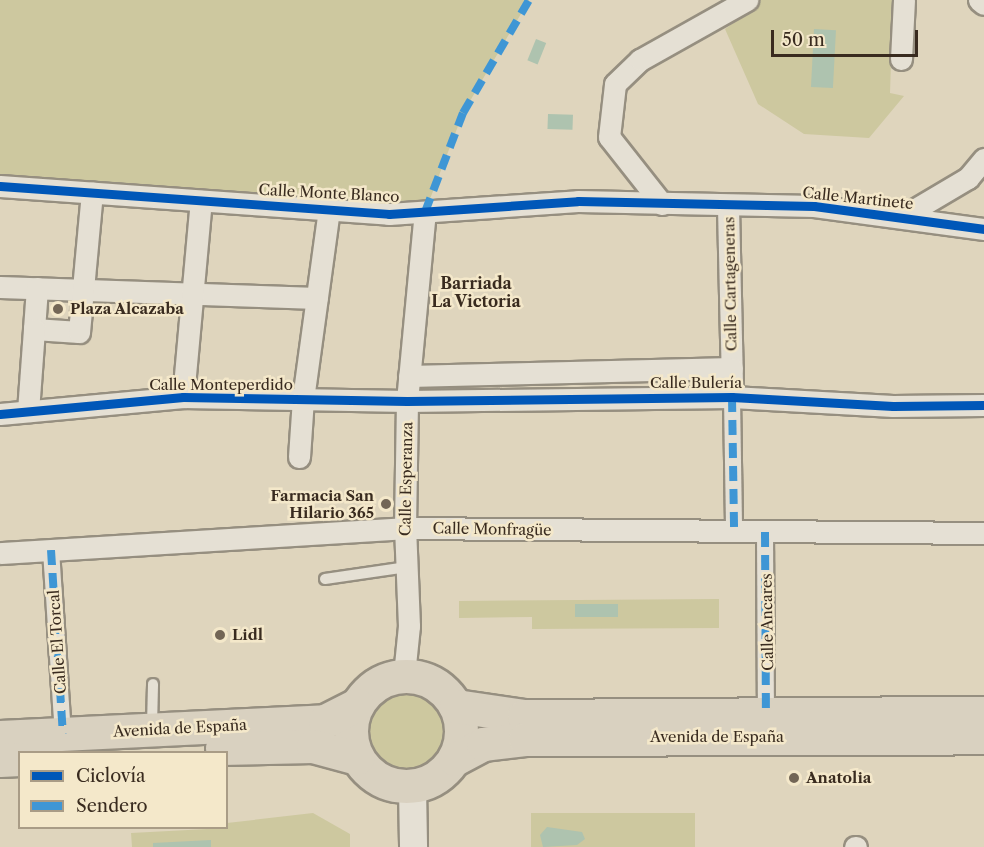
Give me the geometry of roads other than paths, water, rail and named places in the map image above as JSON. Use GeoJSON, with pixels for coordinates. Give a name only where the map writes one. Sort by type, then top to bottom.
{"type":"FeatureCollection","features":[{"type":"Feature","properties":{"kind":"main road"},"geometry":{"type":"LineString","coordinates":[[404,675],[434,683],[456,706],[461,723],[454,759],[429,782],[412,787],[380,781],[357,758],[351,741],[351,722],[357,705],[369,689],[385,680],[404,675]]}},
{"type":"Feature","properties":{"kind":"main road","name":"Avenida de España"},"geometry":{"type":"LineString","coordinates":[[147,741],[325,721],[357,705]]}},
{"type":"Feature","properties":{"kind":"main road","name":"Avenida de España"},"geometry":{"type":"LineString","coordinates":[[456,706],[524,716],[984,712]]}},
{"type":"Feature","properties":{"kind":"main road","name":"Avenida de España"},"geometry":{"type":"LineString","coordinates":[[0,737],[63,734],[147,741],[313,746],[357,758]]}},
{"type":"Feature","properties":{"kind":"main road","name":"Avenida de España"},"geometry":{"type":"LineString","coordinates":[[454,759],[483,744],[525,738],[984,737]]}},
{"type":"Feature","properties":{"kind":"main road"},"geometry":{"type":"LineString","coordinates":[[0,760],[18,759]]}},
{"type":"Feature","properties":{"kind":"street"},"geometry":{"type":"LineString","coordinates":[[662,204],[609,137],[615,84],[640,60],[747,0]]}},
{"type":"Feature","properties":{"kind":"street"},"geometry":{"type":"LineString","coordinates":[[901,59],[904,0]]}},
{"type":"Feature","properties":{"kind":"street"},"geometry":{"type":"LineString","coordinates":[[979,0],[984,4]]}},
{"type":"Feature","properties":{"kind":"street"},"geometry":{"type":"LineString","coordinates":[[902,217],[968,178],[984,159]]}},
{"type":"Feature","properties":{"kind":"street","name":"Calle Monte Blanco"},"geometry":{"type":"LineString","coordinates":[[0,186],[389,214],[578,201],[728,207]]}},
{"type":"Feature","properties":{"kind":"street"},"geometry":{"type":"LineString","coordinates":[[34,329],[79,332],[92,193]]}},
{"type":"Feature","properties":{"kind":"street"},"geometry":{"type":"LineString","coordinates":[[183,397],[201,201]]}},
{"type":"Feature","properties":{"kind":"street","name":"Calle Martinete"},"geometry":{"type":"LineString","coordinates":[[728,207],[814,206],[984,229]]}},
{"type":"Feature","properties":{"kind":"street","name":"Calle Cartageneras"},"geometry":{"type":"LineString","coordinates":[[728,207],[732,397]]}},
{"type":"Feature","properties":{"kind":"street"},"geometry":{"type":"LineString","coordinates":[[299,458],[303,399],[329,209]]}},
{"type":"Feature","properties":{"kind":"street","name":"Calle Esperanza"},"geometry":{"type":"LineString","coordinates":[[404,675],[409,626],[405,528],[407,401],[425,212]]}},
{"type":"Feature","properties":{"kind":"street"},"geometry":{"type":"LineString","coordinates":[[0,287],[193,291],[316,298]]}},
{"type":"Feature","properties":{"kind":"street"},"geometry":{"type":"LineString","coordinates":[[28,411],[38,288]]}},
{"type":"Feature","properties":{"kind":"street"},"geometry":{"type":"LineString","coordinates":[[409,376],[732,368]]}},
{"type":"Feature","properties":{"kind":"street","name":"Calle Monteperdido"},"geometry":{"type":"LineString","coordinates":[[0,414],[183,397],[407,401]]}},
{"type":"Feature","properties":{"kind":"street"},"geometry":{"type":"LineString","coordinates":[[732,397],[734,531]]}},
{"type":"Feature","properties":{"kind":"street","name":"Calle Bulería"},"geometry":{"type":"LineString","coordinates":[[407,401],[732,397],[893,406],[984,405]]}},
{"type":"Feature","properties":{"kind":"street","name":"Calle Monfragüe"},"geometry":{"type":"LineString","coordinates":[[0,553],[405,528],[984,533]]}},
{"type":"Feature","properties":{"kind":"street","name":"Calle Ancares"},"geometry":{"type":"LineString","coordinates":[[765,532],[766,713]]}},
{"type":"Feature","properties":{"kind":"street","name":"Calle El Torcal"},"geometry":{"type":"LineString","coordinates":[[51,550],[63,734]]}},
{"type":"Feature","properties":{"kind":"street"},"geometry":{"type":"LineString","coordinates":[[412,787],[413,847]]}},
{"type":"Feature","properties":{"kind":"lane"},"geometry":{"type":"LineString","coordinates":[[325,579],[407,567]]}},
{"type":"Feature","properties":{"kind":"lane"},"geometry":{"type":"LineString","coordinates":[[147,741],[153,684]]}},
{"type":"Feature","properties":{"kind":"place","name":"Plaza Alcazaba"},"geometry":{"type":"Point","coordinates":[58,309]}},
{"type":"Feature","properties":{"kind":"place","name":"Farmacia San Hilario 365"},"geometry":{"type":"Point","coordinates":[386,504]}},
{"type":"Feature","properties":{"kind":"place","name":"Lidl"},"geometry":{"type":"Point","coordinates":[220,635]}},
{"type":"Feature","properties":{"kind":"place","name":"Anatolia"},"geometry":{"type":"Point","coordinates":[794,778]}},
{"type":"Feature","properties":{"kind":"district","name":"Barriada La Victoria"},"geometry":{"type":"Point","coordinates":[476,292]}}]}
